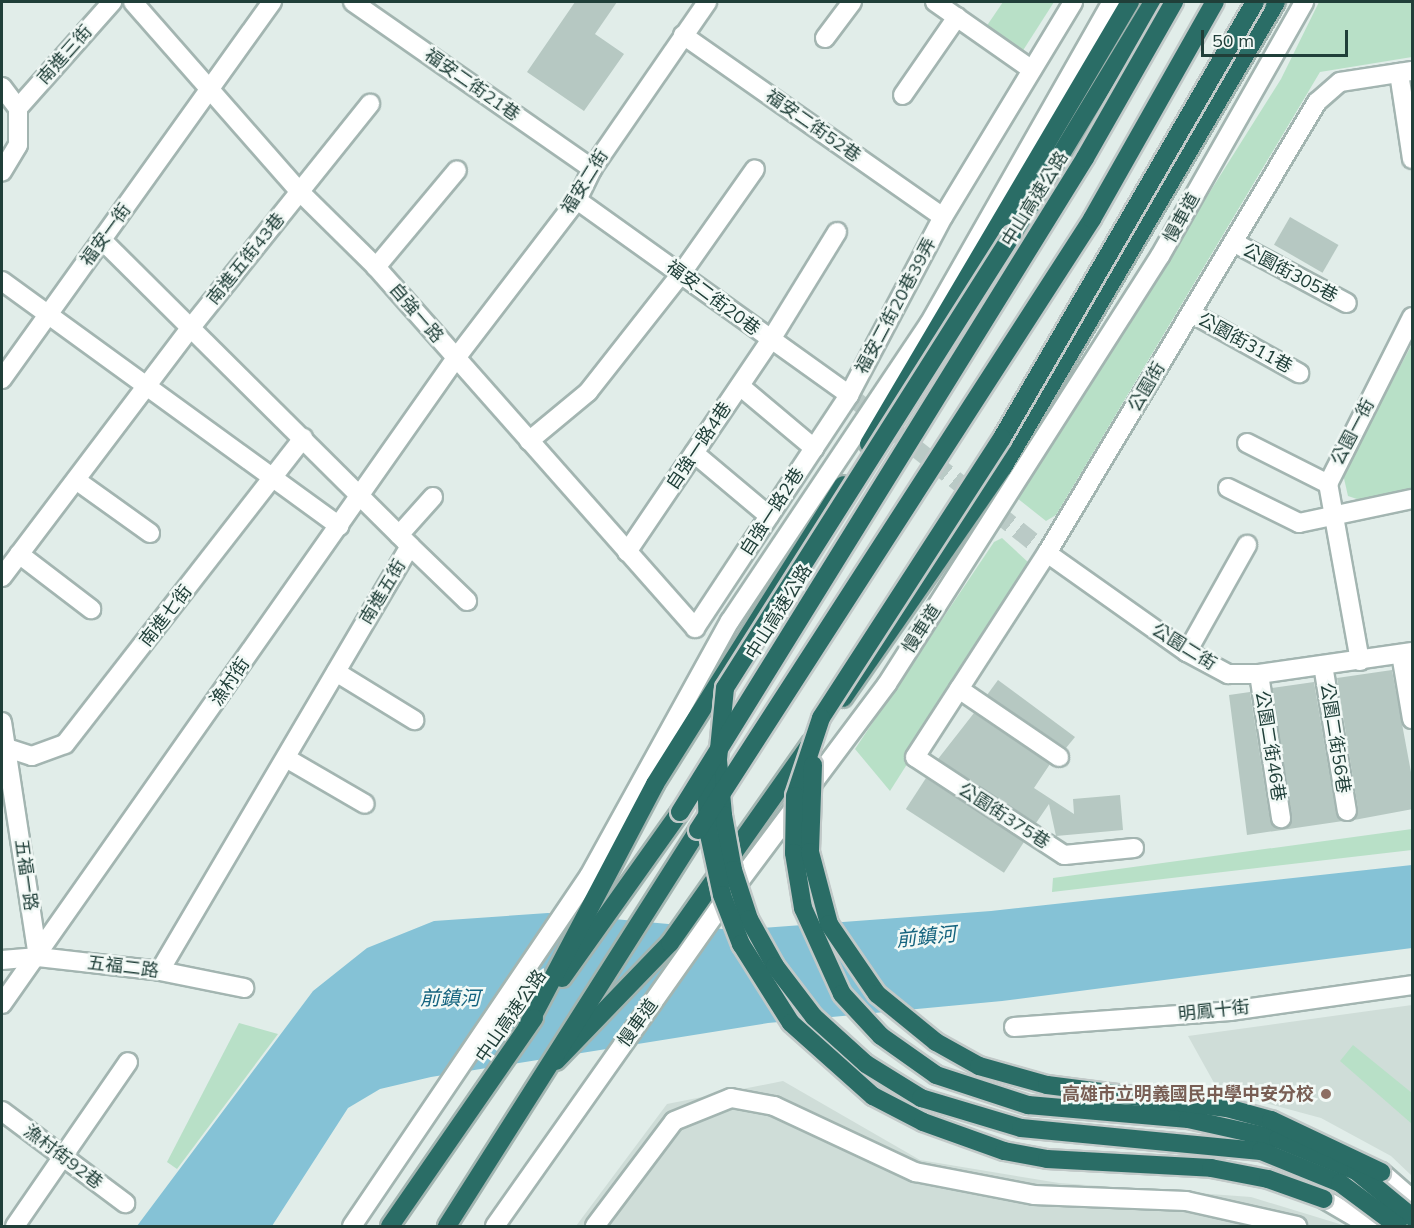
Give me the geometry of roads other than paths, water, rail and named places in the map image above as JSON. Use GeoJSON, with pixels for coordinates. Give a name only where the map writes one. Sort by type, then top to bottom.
{"type":"FeatureCollection","features":[{"type":"Feature","properties":{"kind":"highway"},"geometry":{"type":"LineString","coordinates":[[528,1027],[586,909],[655,784],[874,436],[1130,2]]}},
{"type":"Feature","properties":{"kind":"highway"},"geometry":{"type":"LineString","coordinates":[[1153,2],[1012,235],[725,688],[712,721],[705,799],[722,895],[741,944],[777,1005],[840,1069],[901,1111],[1004,1151],[1047,1159],[1211,1168],[1268,1179],[1324,1199]]}},
{"type":"Feature","properties":{"kind":"highway","name":"中山高速公路"},"geometry":{"type":"LineString","coordinates":[[390,1227],[680,812],[1085,158],[1174,2]]}},
{"type":"Feature","properties":{"kind":"highway"},"geometry":{"type":"LineString","coordinates":[[447,1227],[555,1061],[698,830],[1092,219],[1215,2]]}},
{"type":"Feature","properties":{"kind":"highway"},"geometry":{"type":"LineString","coordinates":[[1255,2],[1002,438],[829,705],[803,764],[795,796],[792,833],[798,883],[828,969],[842,994],[881,1036],[936,1076],[971,1090],[1028,1105],[1188,1119],[1278,1139],[1356,1172],[1413,1216]]}},
{"type":"Feature","properties":{"kind":"highway"},"geometry":{"type":"LineString","coordinates":[[555,1061],[670,943],[696,909],[1003,467],[1276,2]]}},
{"type":"Feature","properties":{"kind":"highway"},"geometry":{"type":"LineString","coordinates":[[725,688],[719,775],[728,849],[749,919],[793,993],[866,1064],[928,1101],[993,1123],[1227,1146],[1280,1156],[1340,1183],[1398,1227]]}},
{"type":"Feature","properties":{"kind":"highway"},"geometry":{"type":"LineString","coordinates":[[829,705],[811,775],[813,873],[834,934],[890,1007],[936,1042],[979,1066],[1074,1090],[1227,1108],[1309,1134],[1382,1172]]}},
{"type":"Feature","properties":{"kind":"street","name":"南進三街"},"geometry":{"type":"LineString","coordinates":[[18,108],[112,2]]}},
{"type":"Feature","properties":{"kind":"street","name":"自強一路"},"geometry":{"type":"LineString","coordinates":[[133,2],[300,192],[376,267],[695,628]]}},
{"type":"Feature","properties":{"kind":"street","name":"福安一街"},"geometry":{"type":"LineString","coordinates":[[2,379],[273,2]]}},
{"type":"Feature","properties":{"kind":"street","name":"福安二街21巷"},"geometry":{"type":"LineString","coordinates":[[353,2],[592,169]]}},
{"type":"Feature","properties":{"kind":"street","name":"福安二街"},"geometry":{"type":"LineString","coordinates":[[456,358],[577,200],[592,169],[707,2]]}},
{"type":"Feature","properties":{"kind":"street"},"geometry":{"type":"LineString","coordinates":[[825,38],[852,2]]}},
{"type":"Feature","properties":{"kind":"street"},"geometry":{"type":"LineString","coordinates":[[935,2],[1032,69]]}},
{"type":"Feature","properties":{"kind":"street","name":"福安二街20巷39弄"},"geometry":{"type":"LineString","coordinates":[[849,395],[943,217],[1072,2]]}},
{"type":"Feature","properties":{"kind":"street"},"geometry":{"type":"LineString","coordinates":[[352,1227],[589,876],[730,621],[929,324],[1112,2]]}},
{"type":"Feature","properties":{"kind":"street","name":"慢車道"},"geometry":{"type":"LineString","coordinates":[[495,1227],[718,910],[893,674],[1160,256],[1304,2]]}},
{"type":"Feature","properties":{"kind":"street"},"geometry":{"type":"LineString","coordinates":[[903,96],[957,17]]}},
{"type":"Feature","properties":{"kind":"street","name":"福安二街52巷"},"geometry":{"type":"LineString","coordinates":[[683,35],[943,217]]}},
{"type":"Feature","properties":{"kind":"street"},"geometry":{"type":"LineString","coordinates":[[1406,72],[1413,159]]}},
{"type":"Feature","properties":{"kind":"street","name":"公園街"},"geometry":{"type":"LineString","coordinates":[[915,757],[1047,553],[1233,242],[1326,92],[1340,82],[1406,72]]}},
{"type":"Feature","properties":{"kind":"street"},"geometry":{"type":"LineString","coordinates":[[2,87],[18,108],[18,145],[2,172]]}},
{"type":"Feature","properties":{"kind":"street","name":"南進五街43巷"},"geometry":{"type":"LineString","coordinates":[[192,326],[370,104]]}},
{"type":"Feature","properties":{"kind":"street"},"geometry":{"type":"LineString","coordinates":[[529,441],[588,392],[681,274],[755,169]]}},
{"type":"Feature","properties":{"kind":"street"},"geometry":{"type":"LineString","coordinates":[[376,267],[457,170]]}},
{"type":"Feature","properties":{"kind":"street","name":"福安二街20巷"},"geometry":{"type":"LineString","coordinates":[[577,200],[770,341],[849,395]]}},
{"type":"Feature","properties":{"kind":"street","name":"自強一路4巷"},"geometry":{"type":"LineString","coordinates":[[627,552],[770,341],[837,232]]}},
{"type":"Feature","properties":{"kind":"street","name":"南進五街"},"geometry":{"type":"LineString","coordinates":[[103,241],[192,326],[410,546],[160,971]]}},
{"type":"Feature","properties":{"kind":"street","name":"公園街305巷"},"geometry":{"type":"LineString","coordinates":[[1233,242],[1347,303]]}},
{"type":"Feature","properties":{"kind":"street"},"geometry":{"type":"LineString","coordinates":[[2,281],[339,526]]}},
{"type":"Feature","properties":{"kind":"street","name":"公園街311巷"},"geometry":{"type":"LineString","coordinates":[[1191,313],[1299,373]]}},
{"type":"Feature","properties":{"kind":"street","name":"公園一街"},"geometry":{"type":"LineString","coordinates":[[1360,661],[1328,484],[1413,318]]}},
{"type":"Feature","properties":{"kind":"street"},"geometry":{"type":"LineString","coordinates":[[2,577],[192,326]]}},
{"type":"Feature","properties":{"kind":"street","name":"漁村街"},"geometry":{"type":"LineString","coordinates":[[2,1004],[38,957],[456,358]]}},
{"type":"Feature","properties":{"kind":"street"},"geometry":{"type":"LineString","coordinates":[[740,386],[814,448]]}},
{"type":"Feature","properties":{"kind":"street","name":"自強一路2巷"},"geometry":{"type":"LineString","coordinates":[[695,628],[849,395]]}},
{"type":"Feature","properties":{"kind":"street","name":"南進七街"},"geometry":{"type":"LineString","coordinates":[[7,748],[32,756],[65,744],[303,438]]}},
{"type":"Feature","properties":{"kind":"street"},"geometry":{"type":"LineString","coordinates":[[1247,443],[1328,484]]}},
{"type":"Feature","properties":{"kind":"street"},"geometry":{"type":"LineString","coordinates":[[694,453],[769,516]]}},
{"type":"Feature","properties":{"kind":"street"},"geometry":{"type":"LineString","coordinates":[[76,480],[150,532]]}},
{"type":"Feature","properties":{"kind":"street"},"geometry":{"type":"LineString","coordinates":[[1228,488],[1299,523],[1334,514],[1413,500]]}},
{"type":"Feature","properties":{"kind":"street"},"geometry":{"type":"LineString","coordinates":[[433,497],[403,539],[467,600]]}},
{"type":"Feature","properties":{"kind":"street"},"geometry":{"type":"LineString","coordinates":[[1187,652],[1247,546]]}},
{"type":"Feature","properties":{"kind":"street","name":"公園二街"},"geometry":{"type":"LineString","coordinates":[[1047,553],[1187,652],[1228,674],[1259,674],[1407,653]]}},
{"type":"Feature","properties":{"kind":"street"},"geometry":{"type":"LineString","coordinates":[[19,554],[91,609]]}},
{"type":"Feature","properties":{"kind":"street"},"geometry":{"type":"LineString","coordinates":[[1407,653],[1413,719]]}},
{"type":"Feature","properties":{"kind":"street","name":"公園二街56巷"},"geometry":{"type":"LineString","coordinates":[[1323,665],[1347,812]]}},
{"type":"Feature","properties":{"kind":"street"},"geometry":{"type":"LineString","coordinates":[[336,672],[414,720]]}},
{"type":"Feature","properties":{"kind":"street","name":"公園二街46巷"},"geometry":{"type":"LineString","coordinates":[[1259,674],[1281,818]]}},
{"type":"Feature","properties":{"kind":"street"},"geometry":{"type":"LineString","coordinates":[[959,688],[1059,758]]}},
{"type":"Feature","properties":{"kind":"street","name":"五福一路"},"geometry":{"type":"LineString","coordinates":[[2,722],[38,957]]}},
{"type":"Feature","properties":{"kind":"street","name":"公園街375巷"},"geometry":{"type":"LineString","coordinates":[[915,757],[1064,855],[1134,848]]}},
{"type":"Feature","properties":{"kind":"street"},"geometry":{"type":"LineString","coordinates":[[286,758],[365,804]]}},
{"type":"Feature","properties":{"kind":"street","name":"五福二路"},"geometry":{"type":"LineString","coordinates":[[2,960],[38,957],[160,971],[244,988]]}},
{"type":"Feature","properties":{"kind":"street","name":"明鳳十街"},"geometry":{"type":"LineString","coordinates":[[1014,1027],[1230,1011],[1413,985]]}},
{"type":"Feature","properties":{"kind":"street"},"geometry":{"type":"LineString","coordinates":[[15,1227],[128,1062]]}},
{"type":"Feature","properties":{"kind":"street"},"geometry":{"type":"LineString","coordinates":[[595,1227],[674,1121],[731,1098],[774,1106],[915,1172],[1034,1195],[1186,1201],[1297,1227]]}},
{"type":"Feature","properties":{"kind":"street","name":"漁村街92巷"},"geometry":{"type":"LineString","coordinates":[[2,1111],[125,1203]]}},
{"type":"Feature","properties":{"kind":"street"},"geometry":{"type":"LineString","coordinates":[[1382,1172],[1413,1199]]}},
{"type":"Feature","properties":{"kind":"street"},"geometry":{"type":"LineString","coordinates":[[1324,1199],[1370,1227]]}},
{"type":"Feature","properties":{"kind":"water","name":"前鎮河"},"geometry":{"type":"Polygon","coordinates":[[[1412,865],[1412,948],[1002,1001],[768,1023],[431,1077],[380,1089],[348,1108],[272,1226],[137,1226],[313,991],[367,948],[434,921],[548,913],[734,930],[991,911],[1412,865]]]}},
{"type":"Feature","properties":{"kind":"tunnel"},"geometry":{"type":"LineString","coordinates":[[849,395],[1047,553]]}},
{"type":"Feature","properties":{"kind":"place","name":"高雄市立明義國民中學中安分校"},"geometry":{"type":"Point","coordinates":[1326,1094]}}]}
